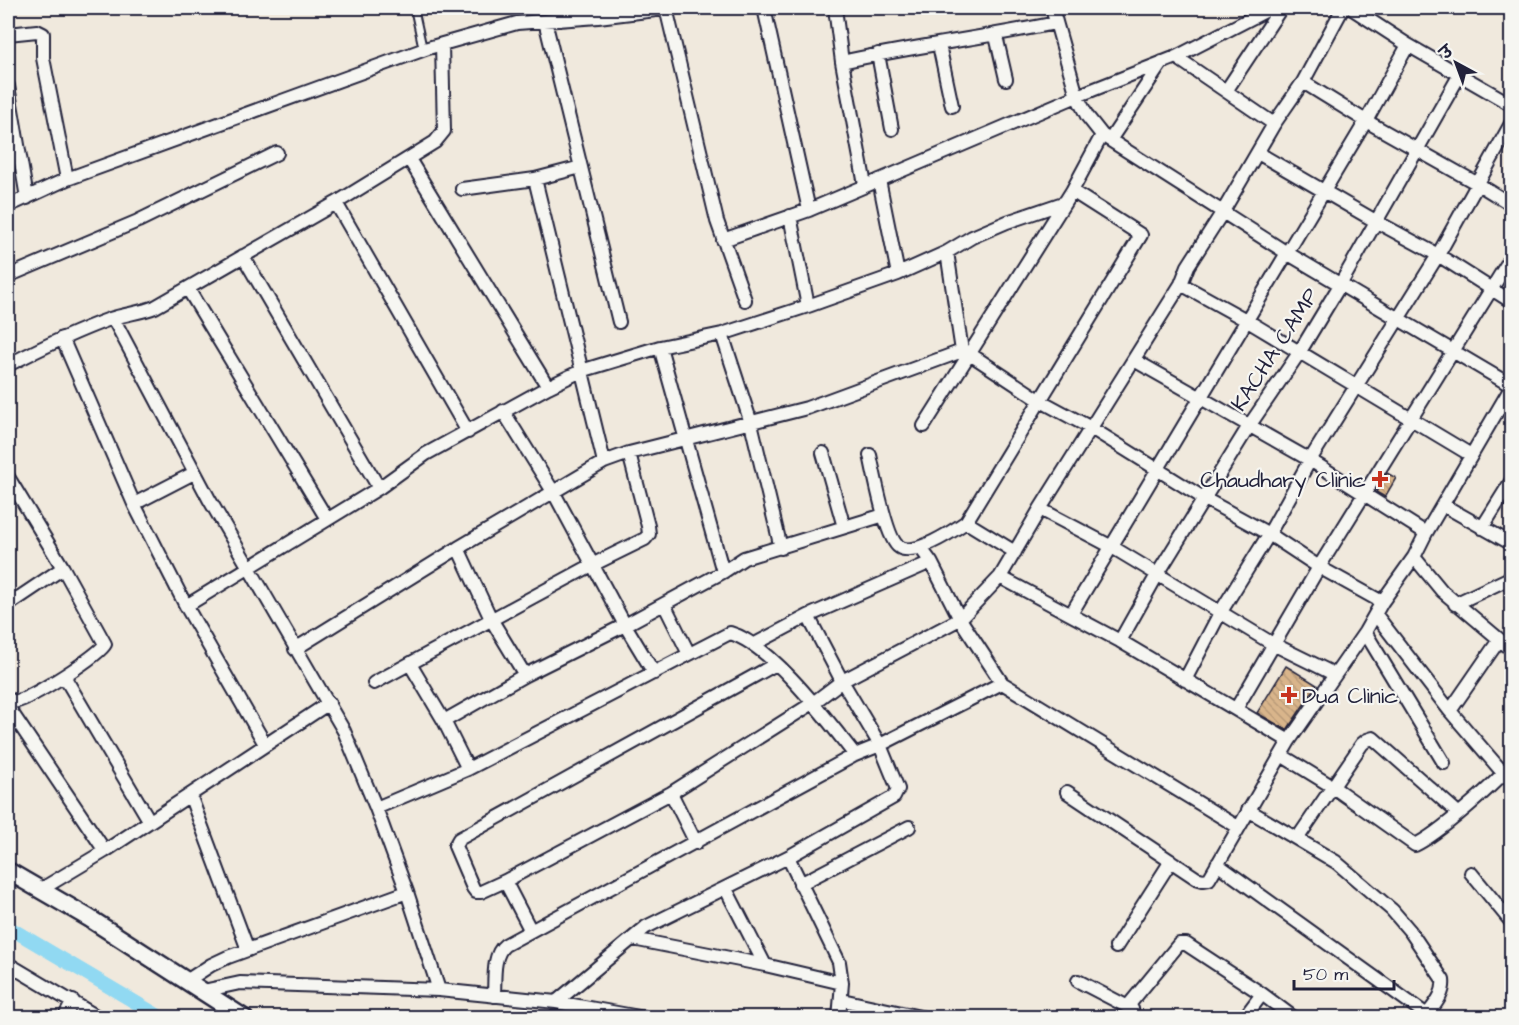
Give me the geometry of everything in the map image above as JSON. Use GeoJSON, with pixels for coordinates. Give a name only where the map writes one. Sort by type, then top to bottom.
{"type":"FeatureCollection","features":[{"type":"Feature","properties":{"kind":"street"},"geometry":{"type":"LineString","coordinates":[[8,206],[67,178],[442,44],[517,23],[669,8],[717,221],[745,300]]}},
{"type":"Feature","properties":{"kind":"street"},"geometry":{"type":"LineString","coordinates":[[764,8],[809,210]]}},
{"type":"Feature","properties":{"kind":"street"},"geometry":{"type":"LineString","coordinates":[[835,8],[842,62],[865,186]]}},
{"type":"Feature","properties":{"kind":"street"},"geometry":{"type":"LineString","coordinates":[[1052,8],[1077,96],[1087,116],[1106,137],[1287,253],[1512,386],[1414,557],[1289,741],[1209,879],[1203,880],[1171,861],[1067,792]]}},
{"type":"Feature","properties":{"kind":"street"},"geometry":{"type":"LineString","coordinates":[[723,240],[809,210],[1077,96],[1162,63],[1271,8]]}},
{"type":"Feature","properties":{"kind":"street"},"geometry":{"type":"LineString","coordinates":[[1226,91],[1281,8]]}},
{"type":"Feature","properties":{"kind":"street"},"geometry":{"type":"LineString","coordinates":[[776,664],[459,839],[455,846],[476,892],[506,881],[671,793],[813,703],[843,681],[960,620],[1000,577],[1181,284],[1188,266],[1274,124],[1303,82],[1343,8]]}},
{"type":"Feature","properties":{"kind":"street"},"geometry":{"type":"LineString","coordinates":[[1351,8],[1407,45],[1512,105]]}},
{"type":"Feature","properties":{"kind":"street"},"geometry":{"type":"LineString","coordinates":[[545,21],[619,322]]}},
{"type":"Feature","properties":{"kind":"street"},"geometry":{"type":"LineString","coordinates":[[842,62],[878,54],[996,36],[1055,23]]}},
{"type":"Feature","properties":{"kind":"street"},"geometry":{"type":"LineString","coordinates":[[8,34],[39,31],[43,34],[43,58],[67,178]]}},
{"type":"Feature","properties":{"kind":"street"},"geometry":{"type":"LineString","coordinates":[[996,36],[1006,79]]}},
{"type":"Feature","properties":{"kind":"street"},"geometry":{"type":"LineString","coordinates":[[8,365],[62,338],[113,318],[141,312],[188,289],[435,142],[444,131],[442,44]]}},
{"type":"Feature","properties":{"kind":"street"},"geometry":{"type":"LineString","coordinates":[[939,45],[951,106]]}},
{"type":"Feature","properties":{"kind":"street"},"geometry":{"type":"LineString","coordinates":[[1071,614],[1366,121],[1407,45]]}},
{"type":"Feature","properties":{"kind":"street"},"geometry":{"type":"LineString","coordinates":[[878,54],[892,129]]}},
{"type":"Feature","properties":{"kind":"street"},"geometry":{"type":"LineString","coordinates":[[1176,57],[1274,124]]}},
{"type":"Feature","properties":{"kind":"street"},"geometry":{"type":"LineString","coordinates":[[924,426],[966,352],[1106,137],[1162,63]]}},
{"type":"Feature","properties":{"kind":"street","name":"KACHA CAMP"},"geometry":{"type":"LineString","coordinates":[[1120,642],[1157,575],[1340,285],[1418,152],[1459,76]]}},
{"type":"Feature","properties":{"kind":"street"},"geometry":{"type":"LineString","coordinates":[[1303,82],[1418,152],[1479,184],[1512,205]]}},
{"type":"Feature","properties":{"kind":"street"},"geometry":{"type":"LineString","coordinates":[[8,86],[27,198]]}},
{"type":"Feature","properties":{"kind":"street"},"geometry":{"type":"LineString","coordinates":[[1185,680],[1220,613],[1269,534],[1354,386],[1438,255],[1512,122]]}},
{"type":"Feature","properties":{"kind":"street"},"geometry":{"type":"LineString","coordinates":[[8,276],[138,221],[278,153]]}},
{"type":"Feature","properties":{"kind":"street"},"geometry":{"type":"LineString","coordinates":[[1258,153],[1438,255],[1512,302]]}},
{"type":"Feature","properties":{"kind":"street"},"geometry":{"type":"LineString","coordinates":[[409,159],[548,387]]}},
{"type":"Feature","properties":{"kind":"street"},"geometry":{"type":"LineString","coordinates":[[462,189],[535,179],[581,166]]}},
{"type":"Feature","properties":{"kind":"street"},"geometry":{"type":"LineString","coordinates":[[535,179],[604,462]]}},
{"type":"Feature","properties":{"kind":"street"},"geometry":{"type":"LineString","coordinates":[[879,180],[898,274]]}},
{"type":"Feature","properties":{"kind":"street"},"geometry":{"type":"LineString","coordinates":[[870,455],[884,515],[895,544],[906,550],[920,547],[966,522],[1141,235],[1072,191]]}},
{"type":"Feature","properties":{"kind":"street"},"geometry":{"type":"LineString","coordinates":[[336,203],[468,432]]}},
{"type":"Feature","properties":{"kind":"street"},"geometry":{"type":"LineString","coordinates":[[186,606],[379,488],[426,454],[581,371],[660,347],[722,334],[807,306],[898,274],[947,252],[972,237],[1007,222],[1063,203]]}},
{"type":"Feature","properties":{"kind":"street"},"geometry":{"type":"LineString","coordinates":[[790,216],[807,306]]}},
{"type":"Feature","properties":{"kind":"street"},"geometry":{"type":"LineString","coordinates":[[947,252],[966,352],[1041,401],[1091,428],[1205,499],[1269,534],[1319,567],[1382,602]]}},
{"type":"Feature","properties":{"kind":"street"},"geometry":{"type":"LineString","coordinates":[[243,256],[379,488]]}},
{"type":"Feature","properties":{"kind":"street"},"geometry":{"type":"LineString","coordinates":[[1236,710],[1319,567],[1512,256]]}},
{"type":"Feature","properties":{"kind":"street"},"geometry":{"type":"LineString","coordinates":[[1181,284],[1246,320],[1471,455]]}},
{"type":"Feature","properties":{"kind":"street"},"geometry":{"type":"LineString","coordinates":[[188,289],[327,519]]}},
{"type":"Feature","properties":{"kind":"street"},"geometry":{"type":"LineString","coordinates":[[113,318],[194,473],[344,731],[407,892],[439,990]]}},
{"type":"Feature","properties":{"kind":"street"},"geometry":{"type":"LineString","coordinates":[[722,334],[751,423],[781,548]]}},
{"type":"Feature","properties":{"kind":"street"},"geometry":{"type":"LineString","coordinates":[[62,338],[134,504],[186,606],[265,744]]}},
{"type":"Feature","properties":{"kind":"street"},"geometry":{"type":"LineString","coordinates":[[660,347],[723,572]]}},
{"type":"Feature","properties":{"kind":"street"},"geometry":{"type":"LineString","coordinates":[[295,649],[458,548],[604,462],[629,453],[807,408],[966,352]]}},
{"type":"Feature","properties":{"kind":"street"},"geometry":{"type":"LineString","coordinates":[[1134,360],[1310,460],[1426,533]]}},
{"type":"Feature","properties":{"kind":"street"},"geometry":{"type":"LineString","coordinates":[[503,411],[554,493],[625,626],[654,673]]}},
{"type":"Feature","properties":{"kind":"street"},"geometry":{"type":"LineString","coordinates":[[374,683],[592,565],[640,542],[649,534],[629,453]]}},
{"type":"Feature","properties":{"kind":"street"},"geometry":{"type":"LineString","coordinates":[[823,453],[844,527]]}},
{"type":"Feature","properties":{"kind":"street"},"geometry":{"type":"LineString","coordinates":[[134,504],[194,473]]}},
{"type":"Feature","properties":{"kind":"street"},"geometry":{"type":"LineString","coordinates":[[8,477],[63,568],[105,644],[101,651],[64,676],[18,701],[8,699]]}},
{"type":"Feature","properties":{"kind":"street"},"geometry":{"type":"LineString","coordinates":[[1482,528],[1512,480]]}},
{"type":"Feature","properties":{"kind":"street"},"geometry":{"type":"LineString","coordinates":[[8,504],[19,497]]}},
{"type":"Feature","properties":{"kind":"street"},"geometry":{"type":"LineString","coordinates":[[1443,505],[1512,544]]}},
{"type":"Feature","properties":{"kind":"street"},"geometry":{"type":"LineString","coordinates":[[1040,509],[1112,547],[1273,644],[1334,674]]}},
{"type":"Feature","properties":{"kind":"street"},"geometry":{"type":"LineString","coordinates":[[444,720],[525,675],[625,626],[753,554],[781,548],[884,515]]}},
{"type":"Feature","properties":{"kind":"street"},"geometry":{"type":"LineString","coordinates":[[966,522],[1015,552]]}},
{"type":"Feature","properties":{"kind":"street"},"geometry":{"type":"LineString","coordinates":[[920,547],[931,562],[960,620],[1002,683],[1238,827]]}},
{"type":"Feature","properties":{"kind":"street"},"geometry":{"type":"LineString","coordinates":[[458,548],[491,619],[525,675]]}},
{"type":"Feature","properties":{"kind":"street"},"geometry":{"type":"LineString","coordinates":[[1414,557],[1455,604],[1512,651]]}},
{"type":"Feature","properties":{"kind":"street"},"geometry":{"type":"LineString","coordinates":[[753,645],[808,616],[931,562]]}},
{"type":"Feature","properties":{"kind":"street"},"geometry":{"type":"LineString","coordinates":[[8,605],[63,568]]}},
{"type":"Feature","properties":{"kind":"street"},"geometry":{"type":"LineString","coordinates":[[1000,577],[1071,614],[1289,741]]}},
{"type":"Feature","properties":{"kind":"street"},"geometry":{"type":"LineString","coordinates":[[1455,604],[1512,577]]}},
{"type":"Feature","properties":{"kind":"street"},"geometry":{"type":"LineString","coordinates":[[664,604],[689,654]]}},
{"type":"Feature","properties":{"kind":"street"},"geometry":{"type":"LineString","coordinates":[[1376,615],[1450,711],[1508,777]]}},
{"type":"Feature","properties":{"kind":"street"},"geometry":{"type":"LineString","coordinates":[[555,1002],[662,918],[788,857],[894,797],[898,789],[880,746],[808,616]]}},
{"type":"Feature","properties":{"kind":"street"},"geometry":{"type":"LineString","coordinates":[[1365,632],[1444,763]]}},
{"type":"Feature","properties":{"kind":"street"},"geometry":{"type":"LineString","coordinates":[[376,808],[468,769],[730,633],[753,645],[776,664],[813,703],[855,756]]}},
{"type":"Feature","properties":{"kind":"street"},"geometry":{"type":"LineString","coordinates":[[1450,711],[1498,640]]}},
{"type":"Feature","properties":{"kind":"street"},"geometry":{"type":"LineString","coordinates":[[410,664],[444,720],[468,769]]}},
{"type":"Feature","properties":{"kind":"street"},"geometry":{"type":"LineString","coordinates":[[64,676],[149,820]]}},
{"type":"Feature","properties":{"kind":"street"},"geometry":{"type":"LineString","coordinates":[[494,996],[499,950],[855,756],[880,746],[1002,683]]}},
{"type":"Feature","properties":{"kind":"street"},"geometry":{"type":"LineString","coordinates":[[40,890],[105,851],[329,703]]}},
{"type":"Feature","properties":{"kind":"street"},"geometry":{"type":"LineString","coordinates":[[8,707],[105,851]]}},
{"type":"Feature","properties":{"kind":"street"},"geometry":{"type":"LineString","coordinates":[[1297,839],[1362,744],[1373,738],[1458,813]]}},
{"type":"Feature","properties":{"kind":"street"},"geometry":{"type":"LineString","coordinates":[[1281,755],[1334,787],[1414,844],[1422,841],[1508,777],[1512,763]]}},
{"type":"Feature","properties":{"kind":"street"},"geometry":{"type":"LineString","coordinates":[[671,793],[696,843]]}},
{"type":"Feature","properties":{"kind":"street"},"geometry":{"type":"LineString","coordinates":[[190,795],[248,950]]}},
{"type":"Feature","properties":{"kind":"street"},"geometry":{"type":"LineString","coordinates":[[1217,864],[1426,1016],[1441,995],[1444,988],[1443,980],[1410,931],[1392,910],[1336,862],[1248,810]]}},
{"type":"Feature","properties":{"kind":"street"},"geometry":{"type":"LineString","coordinates":[[800,884],[909,827]]}},
{"type":"Feature","properties":{"kind":"street"},"geometry":{"type":"LineString","coordinates":[[788,857],[839,962],[842,983],[839,1017]]}},
{"type":"Feature","properties":{"kind":"street"},"geometry":{"type":"LineString","coordinates":[[1116,947],[1171,861]]}},
{"type":"Feature","properties":{"kind":"street"},"geometry":{"type":"LineString","coordinates":[[8,871],[244,1017]]}},
{"type":"Feature","properties":{"kind":"street"},"geometry":{"type":"LineString","coordinates":[[1471,873],[1512,923]]}},
{"type":"Feature","properties":{"kind":"street"},"geometry":{"type":"LineString","coordinates":[[506,881],[531,931]]}},
{"type":"Feature","properties":{"kind":"street"},"geometry":{"type":"LineString","coordinates":[[726,889],[765,965]]}},
{"type":"Feature","properties":{"kind":"street"},"geometry":{"type":"LineString","coordinates":[[188,981],[212,965],[248,950],[407,892]]}},
{"type":"Feature","properties":{"kind":"street"},"geometry":{"type":"LineString","coordinates":[[633,939],[842,983]]}},
{"type":"Feature","properties":{"kind":"street"},"geometry":{"type":"LineString","coordinates":[[1128,1006],[1179,944],[1186,944],[1294,1017]]}},
{"type":"Feature","properties":{"kind":"street"},"geometry":{"type":"LineString","coordinates":[[8,964],[99,1017]]}},
{"type":"Feature","properties":{"kind":"street"},"geometry":{"type":"LineString","coordinates":[[1078,981],[1128,1006],[1143,1017]]}},
{"type":"Feature","properties":{"kind":"street"},"geometry":{"type":"LineString","coordinates":[[203,992],[240,983],[439,990],[555,1002],[645,1017]]}},
{"type":"Feature","properties":{"kind":"street"},"geometry":{"type":"LineString","coordinates":[[1244,1017],[1262,994]]}},
{"type":"Feature","properties":{"kind":"street"},"geometry":{"type":"LineString","coordinates":[[842,1000],[925,1017]]}},
{"type":"Feature","properties":{"kind":"street"},"geometry":{"type":"LineString","coordinates":[[64,1017],[74,1001]]}},
{"type":"Feature","properties":{"kind":"street"},"geometry":{"type":"LineString","coordinates":[[1128,1006],[1135,1017]]}},
{"type":"Feature","properties":{"kind":"lane"},"geometry":{"type":"LineString","coordinates":[[414,8],[423,50]]}},
{"type":"Feature","properties":{"kind":"building"},"geometry":{"type":"Polygon","coordinates":[[[1387,473],[1396,478],[1385,497],[1376,492],[1387,473]]]}},
{"type":"Feature","properties":{"kind":"building"},"geometry":{"type":"Polygon","coordinates":[[[1286,666],[1317,685],[1287,730],[1257,713],[1286,666]]]}},
{"type":"Feature","properties":{"kind":"waterway"},"geometry":{"type":"LineString","coordinates":[[8,927],[162,1018]]}},
{"type":"Feature","properties":{"kind":"place","name":"Chaudhary Clinic"},"geometry":{"type":"Point","coordinates":[1380,479]}},
{"type":"Feature","properties":{"kind":"place","name":"Dua Clinic"},"geometry":{"type":"Point","coordinates":[1289,695]}}]}
